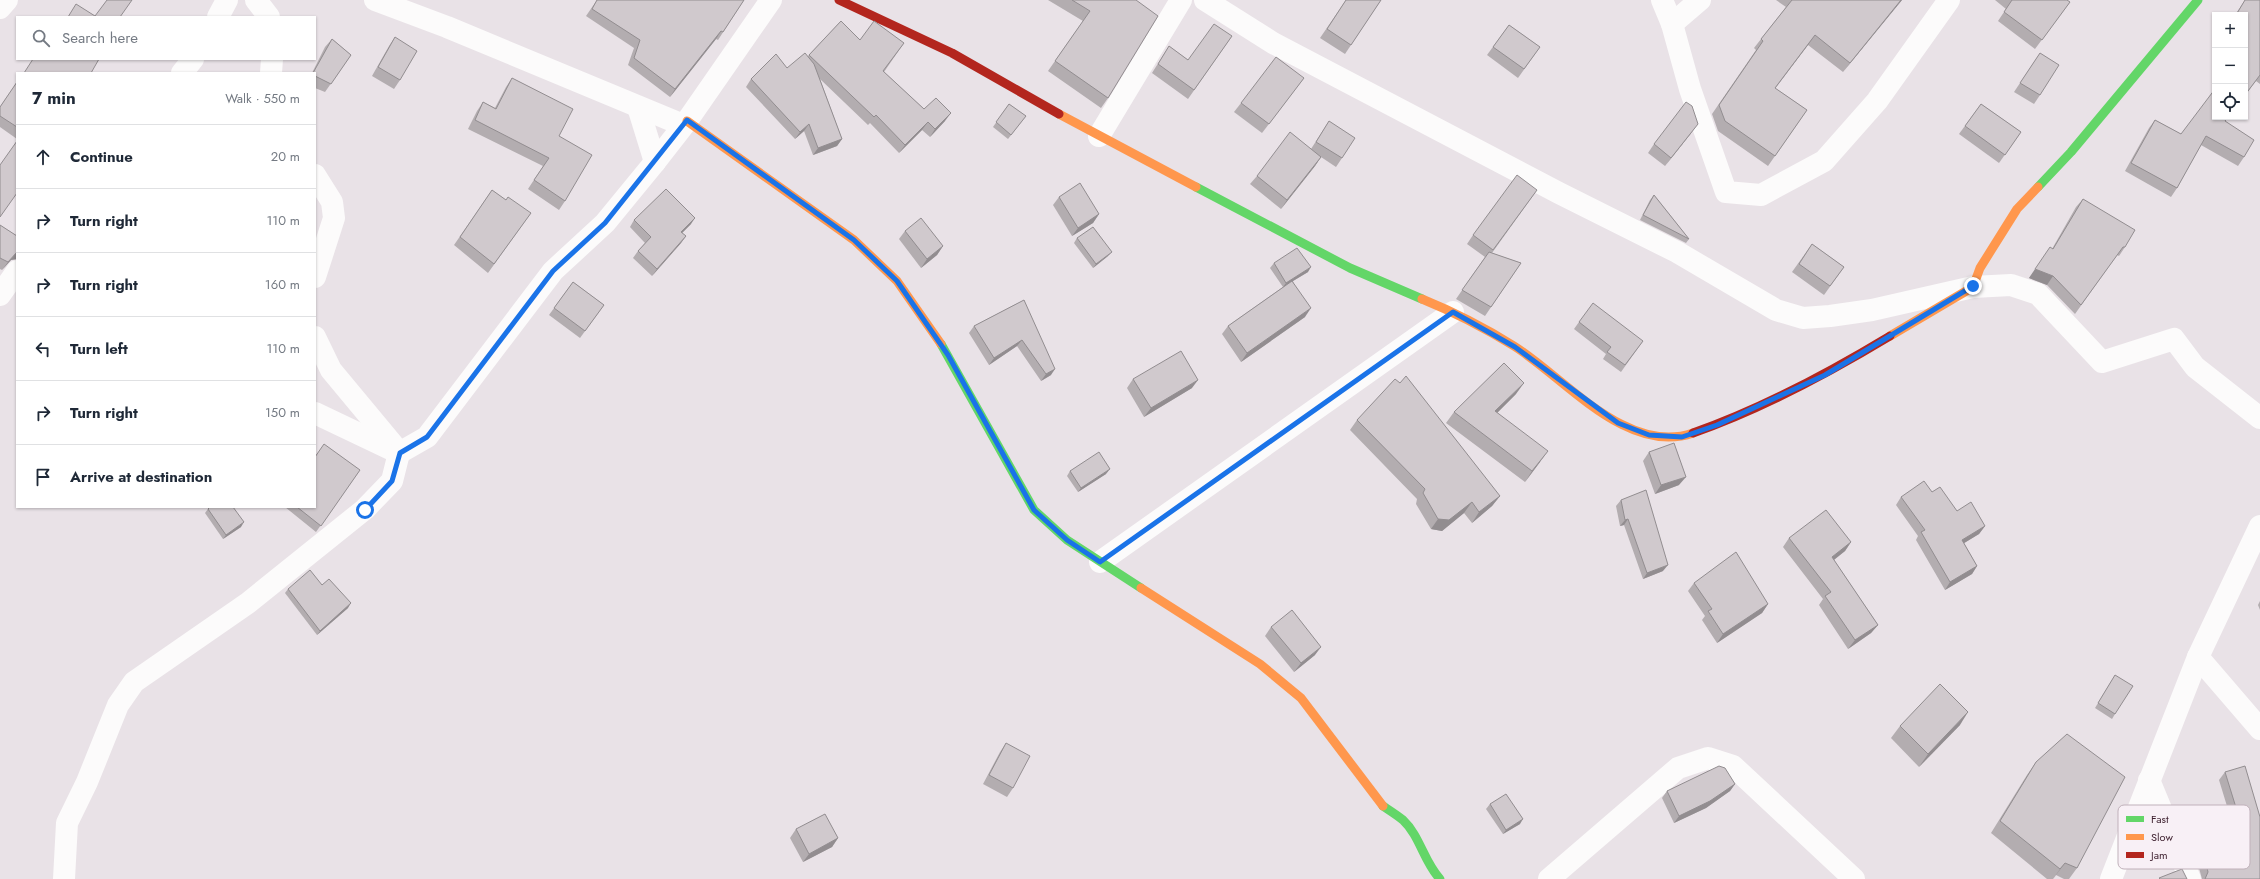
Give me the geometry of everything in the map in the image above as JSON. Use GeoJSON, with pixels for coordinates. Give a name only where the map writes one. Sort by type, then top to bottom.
{"type":"FeatureCollection","features":[{"type":"Feature","properties":{"kind":"street"},"geometry":{"type":"LineString","coordinates":[[0,8],[7,0]]}},
{"type":"Feature","properties":{"kind":"street"},"geometry":{"type":"LineString","coordinates":[[219,16],[227,0]]}},
{"type":"Feature","properties":{"kind":"street"},"geometry":{"type":"LineString","coordinates":[[256,0],[268,16]]}},
{"type":"Feature","properties":{"kind":"street"},"geometry":{"type":"LineString","coordinates":[[375,0],[447,27],[638,107],[685,123],[854,240],[897,281],[948,355],[1034,510],[1067,540],[1260,664],[1301,698],[1382,805],[1404,821],[1419,843],[1430,868],[1440,879]]}},
{"type":"Feature","properties":{"kind":"street"},"geometry":{"type":"LineString","coordinates":[[64,879],[67,823],[87,782],[118,705],[134,682],[248,603],[365,510],[392,481],[400,453],[427,437],[553,271],[605,223],[655,162],[685,123],[770,0]]}},
{"type":"Feature","properties":{"kind":"street"},"geometry":{"type":"LineString","coordinates":[[839,0],[952,53],[1099,136],[1350,268],[1453,312],[1515,347],[1618,423],[1649,435],[1682,437],[1717,425],[1825,375],[1973,286],[1980,268],[2017,209],[2071,152],[2198,0]]}},
{"type":"Feature","properties":{"kind":"street"},"geometry":{"type":"LineString","coordinates":[[1099,136],[1181,0]]}},
{"type":"Feature","properties":{"kind":"street"},"geometry":{"type":"LineString","coordinates":[[1205,0],[1273,43],[1559,193],[1677,252],[1776,310],[1803,318],[1830,316],[1872,310],[1973,286],[2011,285],[2038,294],[2102,362],[2174,339],[2196,367],[2260,418]]}},
{"type":"Feature","properties":{"kind":"street"},"geometry":{"type":"LineString","coordinates":[[1662,0],[1672,24],[1690,89],[1726,192],[1761,195],[1824,161],[1877,101],[1949,0]]}},
{"type":"Feature","properties":{"kind":"street"},"geometry":{"type":"LineString","coordinates":[[1672,24],[1700,0]]}},
{"type":"Feature","properties":{"kind":"street"},"geometry":{"type":"LineString","coordinates":[[183,72],[192,60]]}},
{"type":"Feature","properties":{"kind":"street"},"geometry":{"type":"LineString","coordinates":[[271,72],[272,60]]}},
{"type":"Feature","properties":{"kind":"street"},"geometry":{"type":"LineString","coordinates":[[638,107],[655,162]]}},
{"type":"Feature","properties":{"kind":"street"},"geometry":{"type":"LineString","coordinates":[[316,178],[332,202],[334,218],[316,274]]}},
{"type":"Feature","properties":{"kind":"street"},"geometry":{"type":"LineString","coordinates":[[1100,562],[1453,312]]}},
{"type":"Feature","properties":{"kind":"street"},"geometry":{"type":"LineString","coordinates":[[316,339],[331,370],[400,453]]}},
{"type":"Feature","properties":{"kind":"street"},"geometry":{"type":"LineString","coordinates":[[316,413],[400,453]]}},
{"type":"Feature","properties":{"kind":"street"},"geometry":{"type":"LineString","coordinates":[[2139,805],[2198,658],[2260,526]]}},
{"type":"Feature","properties":{"kind":"street"},"geometry":{"type":"LineString","coordinates":[[2198,658],[2260,729]]}},
{"type":"Feature","properties":{"kind":"street"},"geometry":{"type":"LineString","coordinates":[[1549,879],[1678,768],[1708,758],[1733,766],[1854,879]]}},
{"type":"Feature","properties":{"kind":"street"},"geometry":{"type":"LineString","coordinates":[[2149,780],[2159,805]]}},
{"type":"Feature","properties":{"kind":"street"},"geometry":{"type":"LineString","coordinates":[[2111,879],[2118,861]]}},
{"type":"Feature","properties":{"kind":"street"},"geometry":{"type":"LineString","coordinates":[[2186,869],[2190,879]]}},
{"type":"Feature","properties":{"kind":"building"},"geometry":{"type":"Polygon","coordinates":[[[107,0],[132,0],[121,16],[95,16],[107,0]]]}},
{"type":"Feature","properties":{"kind":"building"},"geometry":{"type":"Polygon","coordinates":[[[597,0],[744,0],[723,32],[721,31],[675,89],[634,58],[640,40],[592,9],[597,0]]]}},
{"type":"Feature","properties":{"kind":"building"},"geometry":{"type":"Polygon","coordinates":[[[1072,0],[1136,0],[1158,16],[1108,98],[1055,61],[1090,11],[1072,0]]]}},
{"type":"Feature","properties":{"kind":"building"},"geometry":{"type":"Polygon","coordinates":[[[1346,0],[1381,0],[1351,45],[1327,29],[1346,0]]]}},
{"type":"Feature","properties":{"kind":"building"},"geometry":{"type":"Polygon","coordinates":[[[1792,0],[1901,0],[1850,63],[1815,35],[1775,88],[1807,110],[1775,156],[1725,121],[1719,105],[1763,41],[1761,39],[1792,0]]]}},
{"type":"Feature","properties":{"kind":"building"},"geometry":{"type":"Polygon","coordinates":[[[2012,0],[2067,0],[2070,2],[2042,40],[2004,12],[2012,0]]]}},
{"type":"Feature","properties":{"kind":"building"},"geometry":{"type":"Polygon","coordinates":[[[2245,0],[2260,0],[2260,75],[2248,91],[2248,12],[2238,12],[2245,0]]]}},
{"type":"Feature","properties":{"kind":"building"},"geometry":{"type":"Polygon","coordinates":[[[76,4],[95,16],[69,16],[76,4]]]}},
{"type":"Feature","properties":{"kind":"building"},"geometry":{"type":"Polygon","coordinates":[[[841,21],[860,40],[874,21],[904,43],[883,71],[924,109],[936,98],[951,113],[935,129],[928,122],[905,145],[876,115],[874,117],[809,55],[841,21]]]}},
{"type":"Feature","properties":{"kind":"building"},"geometry":{"type":"Polygon","coordinates":[[[1214,24],[1232,36],[1194,90],[1158,64],[1169,46],[1188,60],[1214,24]]]}},
{"type":"Feature","properties":{"kind":"building"},"geometry":{"type":"Polygon","coordinates":[[[1509,25],[1540,47],[1524,69],[1493,47],[1509,25]]]}},
{"type":"Feature","properties":{"kind":"building"},"geometry":{"type":"Polygon","coordinates":[[[395,37],[417,51],[400,80],[378,67],[395,37]]]}},
{"type":"Feature","properties":{"kind":"building"},"geometry":{"type":"Polygon","coordinates":[[[332,39],[351,55],[331,84],[316,76],[316,72],[314,72],[332,39]]]}},
{"type":"Feature","properties":{"kind":"building"},"geometry":{"type":"Polygon","coordinates":[[[805,53],[814,64],[842,139],[818,148],[809,124],[800,132],[751,79],[776,54],[787,68],[805,53]]]}},
{"type":"Feature","properties":{"kind":"building"},"geometry":{"type":"Polygon","coordinates":[[[2040,53],[2059,65],[2040,95],[2020,83],[2040,53]]]}},
{"type":"Feature","properties":{"kind":"building"},"geometry":{"type":"Polygon","coordinates":[[[1276,57],[1304,78],[1269,124],[1241,103],[1276,57]]]}},
{"type":"Feature","properties":{"kind":"building"},"geometry":{"type":"Polygon","coordinates":[[[32,60],[98,60],[92,72],[25,72],[32,60]]]}},
{"type":"Feature","properties":{"kind":"building"},"geometry":{"type":"Polygon","coordinates":[[[512,78],[573,109],[559,136],[592,155],[565,201],[534,180],[549,158],[475,120],[483,102],[496,109],[512,78]]]}},
{"type":"Feature","properties":{"kind":"building"},"geometry":{"type":"Polygon","coordinates":[[[16,83],[16,126],[0,116],[0,107],[16,83]]]}},
{"type":"Feature","properties":{"kind":"building"},"geometry":{"type":"Polygon","coordinates":[[[2212,93],[2212,120],[2226,120],[2225,121],[2254,140],[2244,157],[2206,136],[2177,188],[2131,163],[2155,120],[2181,134],[2212,93]]]}},
{"type":"Feature","properties":{"kind":"building"},"geometry":{"type":"Polygon","coordinates":[[[1686,102],[1692,106],[1698,124],[1671,158],[1654,144],[1686,102]]]}},
{"type":"Feature","properties":{"kind":"building"},"geometry":{"type":"Polygon","coordinates":[[[1009,104],[1026,116],[1011,135],[996,122],[1009,104]]]}},
{"type":"Feature","properties":{"kind":"building"},"geometry":{"type":"Polygon","coordinates":[[[1981,104],[2021,132],[2005,155],[1965,126],[1981,104]]]}},
{"type":"Feature","properties":{"kind":"building"},"geometry":{"type":"Polygon","coordinates":[[[1329,121],[1355,138],[1342,158],[1316,142],[1329,121]]]}},
{"type":"Feature","properties":{"kind":"building"},"geometry":{"type":"Polygon","coordinates":[[[1290,132],[1321,157],[1287,200],[1257,176],[1290,132]]]}},
{"type":"Feature","properties":{"kind":"building"},"geometry":{"type":"Polygon","coordinates":[[[16,142],[16,194],[0,217],[0,165],[16,142]]]}},
{"type":"Feature","properties":{"kind":"building"},"geometry":{"type":"Polygon","coordinates":[[[1517,175],[1537,190],[1493,250],[1473,235],[1517,175]]]}},
{"type":"Feature","properties":{"kind":"building"},"geometry":{"type":"Polygon","coordinates":[[[1080,183],[1099,214],[1078,228],[1059,197],[1080,183]]]}},
{"type":"Feature","properties":{"kind":"building"},"geometry":{"type":"Polygon","coordinates":[[[666,189],[695,218],[681,232],[686,236],[657,269],[638,251],[651,237],[634,220],[666,189]]]}},
{"type":"Feature","properties":{"kind":"building"},"geometry":{"type":"Polygon","coordinates":[[[492,190],[506,200],[508,197],[531,213],[494,264],[460,237],[492,190]]]}},
{"type":"Feature","properties":{"kind":"building"},"geometry":{"type":"Polygon","coordinates":[[[1654,195],[1689,239],[1643,215],[1654,195]]]}},
{"type":"Feature","properties":{"kind":"building"},"geometry":{"type":"Polygon","coordinates":[[[2083,199],[2135,230],[2125,247],[2123,247],[2081,305],[2053,276],[2035,269],[2050,247],[2053,249],[2083,199]]]}},
{"type":"Feature","properties":{"kind":"building"},"geometry":{"type":"Polygon","coordinates":[[[921,218],[943,246],[927,259],[905,231],[921,218]]]}},
{"type":"Feature","properties":{"kind":"building"},"geometry":{"type":"Polygon","coordinates":[[[0,225],[16,235],[16,253],[8,262],[0,258],[0,225]]]}},
{"type":"Feature","properties":{"kind":"building"},"geometry":{"type":"Polygon","coordinates":[[[1093,227],[1112,252],[1096,264],[1077,238],[1093,227]]]}},
{"type":"Feature","properties":{"kind":"building"},"geometry":{"type":"Polygon","coordinates":[[[1812,244],[1844,267],[1830,286],[1799,264],[1812,244]]]}},
{"type":"Feature","properties":{"kind":"building"},"geometry":{"type":"Polygon","coordinates":[[[1297,248],[1311,267],[1286,283],[1274,263],[1297,248]]]}},
{"type":"Feature","properties":{"kind":"building"},"geometry":{"type":"Polygon","coordinates":[[[1489,252],[1521,263],[1491,307],[1462,290],[1489,252]]]}},
{"type":"Feature","properties":{"kind":"building"},"geometry":{"type":"Polygon","coordinates":[[[1292,281],[1311,308],[1247,353],[1228,326],[1292,281]]]}},
{"type":"Feature","properties":{"kind":"building"},"geometry":{"type":"Polygon","coordinates":[[[573,282],[604,305],[585,331],[554,308],[573,282]]]}},
{"type":"Feature","properties":{"kind":"building"},"geometry":{"type":"Polygon","coordinates":[[[1024,300],[1055,369],[1046,374],[1022,340],[994,358],[974,326],[1024,300]]]}},
{"type":"Feature","properties":{"kind":"building"},"geometry":{"type":"Polygon","coordinates":[[[1593,303],[1643,341],[1625,365],[1607,352],[1611,347],[1579,322],[1593,303]]]}},
{"type":"Feature","properties":{"kind":"building"},"geometry":{"type":"Polygon","coordinates":[[[1181,351],[1198,380],[1151,408],[1133,379],[1181,351]]]}},
{"type":"Feature","properties":{"kind":"building"},"geometry":{"type":"Polygon","coordinates":[[[1504,363],[1524,383],[1495,411],[1548,451],[1532,471],[1454,412],[1504,363]]]}},
{"type":"Feature","properties":{"kind":"building"},"geometry":{"type":"Polygon","coordinates":[[[1406,376],[1500,496],[1479,512],[1472,502],[1449,520],[1438,519],[1423,493],[1425,489],[1357,420],[1395,379],[1400,383],[1406,376]]]}},
{"type":"Feature","properties":{"kind":"building"},"geometry":{"type":"Polygon","coordinates":[[[1674,443],[1686,477],[1661,485],[1649,452],[1674,443]]]}},
{"type":"Feature","properties":{"kind":"building"},"geometry":{"type":"Polygon","coordinates":[[[324,444],[360,470],[321,526],[298,508],[316,508],[316,456],[324,444]]]}},
{"type":"Feature","properties":{"kind":"building"},"geometry":{"type":"Polygon","coordinates":[[[1099,452],[1110,469],[1081,488],[1070,471],[1099,452]]]}},
{"type":"Feature","properties":{"kind":"building"},"geometry":{"type":"Polygon","coordinates":[[[1924,481],[1932,492],[1940,487],[1957,511],[1971,502],[1985,526],[1962,540],[1977,566],[1950,582],[1921,532],[1925,530],[1901,497],[1924,481]]]}},
{"type":"Feature","properties":{"kind":"building"},"geometry":{"type":"Polygon","coordinates":[[[1646,490],[1668,565],[1647,573],[1628,519],[1625,520],[1621,500],[1646,490]]]}},
{"type":"Feature","properties":{"kind":"building"},"geometry":{"type":"Polygon","coordinates":[[[234,508],[244,522],[226,535],[208,509],[234,508]]]}},
{"type":"Feature","properties":{"kind":"building"},"geometry":{"type":"Polygon","coordinates":[[[1826,510],[1851,542],[1832,557],[1878,625],[1855,640],[1825,596],[1831,592],[1789,538],[1826,510]]]}},
{"type":"Feature","properties":{"kind":"building"},"geometry":{"type":"Polygon","coordinates":[[[1736,552],[1768,604],[1723,634],[1708,611],[1712,609],[1694,583],[1736,552]]]}},
{"type":"Feature","properties":{"kind":"building"},"geometry":{"type":"Polygon","coordinates":[[[310,570],[322,585],[329,579],[351,603],[320,631],[288,589],[310,570]]]}},
{"type":"Feature","properties":{"kind":"building"},"geometry":{"type":"Polygon","coordinates":[[[1292,610],[1321,647],[1301,663],[1271,627],[1292,610]]]}},
{"type":"Feature","properties":{"kind":"building"},"geometry":{"type":"Polygon","coordinates":[[[2115,675],[2133,686],[2115,714],[2098,703],[2115,675]]]}},
{"type":"Feature","properties":{"kind":"building"},"geometry":{"type":"Polygon","coordinates":[[[1940,684],[1968,712],[1928,754],[1900,726],[1940,684]]]}},
{"type":"Feature","properties":{"kind":"building"},"geometry":{"type":"Polygon","coordinates":[[[2067,734],[2125,777],[2077,868],[2065,863],[2060,869],[2000,821],[2036,762],[2067,734]]]}},
{"type":"Feature","properties":{"kind":"building"},"geometry":{"type":"Polygon","coordinates":[[[1006,743],[1030,756],[1013,788],[989,775],[1006,743]]]}},
{"type":"Feature","properties":{"kind":"building"},"geometry":{"type":"Polygon","coordinates":[[[1719,766],[1725,768],[1735,784],[1710,801],[1679,816],[1667,791],[1719,766]]]}},
{"type":"Feature","properties":{"kind":"building"},"geometry":{"type":"Polygon","coordinates":[[[2245,766],[2260,817],[2260,879],[2205,879],[2208,872],[2207,869],[2250,869],[2250,805],[2235,805],[2225,772],[2245,766]]]}},
{"type":"Feature","properties":{"kind":"building"},"geometry":{"type":"Polygon","coordinates":[[[1506,794],[1523,819],[1506,830],[1490,804],[1506,794]]]}},
{"type":"Feature","properties":{"kind":"building"},"geometry":{"type":"Polygon","coordinates":[[[825,814],[838,838],[809,854],[796,829],[825,814]]]}},
{"type":"Feature","properties":{"kind":"building"},"geometry":{"type":"Polygon","coordinates":[[[2182,869],[2187,879],[2159,878],[2182,869]]]}},
{"type":"Feature","properties":{"kind":"traffic: fast"},"geometry":{"type":"LineString","coordinates":[[2038,187],[2071,152],[2198,0]]}},
{"type":"Feature","properties":{"kind":"traffic: fast"},"geometry":{"type":"LineString","coordinates":[[1196,187],[1350,268],[1422,299]]}},
{"type":"Feature","properties":{"kind":"traffic: fast"},"geometry":{"type":"LineString","coordinates":[[941,344],[1034,510],[1067,540],[1141,588]]}},
{"type":"Feature","properties":{"kind":"traffic: fast"},"geometry":{"type":"LineString","coordinates":[[1383,806],[1401,818],[1409,826],[1430,865],[1440,879]]}},
{"type":"Feature","properties":{"kind":"traffic: slow"},"geometry":{"type":"LineString","coordinates":[[1059,114],[1196,187]]}},
{"type":"Feature","properties":{"kind":"traffic: slow"},"geometry":{"type":"LineString","coordinates":[[687,121],[854,240],[897,281],[941,344]]}},
{"type":"Feature","properties":{"kind":"traffic: slow"},"geometry":{"type":"LineString","coordinates":[[1890,336],[1973,287],[1980,268],[2017,209],[2038,187]]}},
{"type":"Feature","properties":{"kind":"traffic: slow"},"geometry":{"type":"LineString","coordinates":[[1422,299],[1446,309],[1514,346],[1576,394],[1621,424],[1644,434],[1668,437],[1693,433]]}},
{"type":"Feature","properties":{"kind":"traffic: slow"},"geometry":{"type":"LineString","coordinates":[[1141,588],[1260,664],[1301,698],[1383,806]]}},
{"type":"Feature","properties":{"kind":"traffic: jam"},"geometry":{"type":"LineString","coordinates":[[839,0],[952,53],[1059,114]]}},
{"type":"Feature","properties":{"kind":"traffic: jam"},"geometry":{"type":"LineString","coordinates":[[1693,433],[1719,424],[1794,390],[1890,336]]}},
{"type":"Feature","properties":{"kind":"route"},"geometry":{"type":"LineString","coordinates":[[365,510],[392,481],[400,453],[412,448],[427,437],[553,271],[605,223],[687,120],[854,240],[897,281],[948,355],[1034,510],[1067,540],[1100,562],[1453,312],[1515,347],[1618,423],[1649,435],[1682,437],[1717,425],[1825,375],[1973,286]]}}]}
